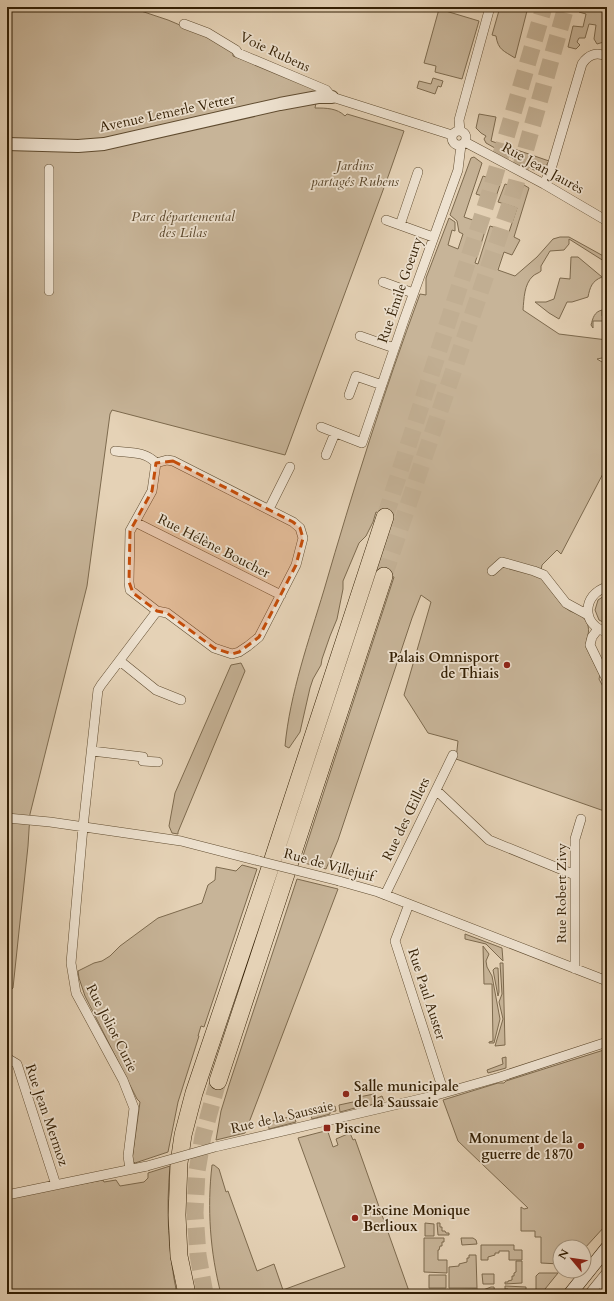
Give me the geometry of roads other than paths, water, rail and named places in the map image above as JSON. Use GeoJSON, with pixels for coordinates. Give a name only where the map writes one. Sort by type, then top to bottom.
{"type":"FeatureCollection","features":[{"type":"Feature","properties":{"kind":"highway"},"geometry":{"type":"LineString","coordinates":[[187,1294],[180,1256],[176,1215],[179,1162],[194,1093],[271,865],[385,517]]}},
{"type":"Feature","properties":{"kind":"highway"},"geometry":{"type":"LineString","coordinates":[[218,1081],[384,576]]}},
{"type":"Feature","properties":{"kind":"main road"},"geometry":{"type":"LineString","coordinates":[[570,1294],[607,1248]]}},
{"type":"Feature","properties":{"kind":"street"},"geometry":{"type":"LineString","coordinates":[[463,144],[454,144],[452,140],[456,133],[490,7]]}},
{"type":"Feature","properties":{"kind":"street","name":"Voie Rubens"},"geometry":{"type":"LineString","coordinates":[[184,24],[208,33],[236,50],[238,53],[268,67],[326,90],[332,97]]}},
{"type":"Feature","properties":{"kind":"street"},"geometry":{"type":"LineString","coordinates":[[544,184],[551,169],[582,64],[593,55],[601,54],[607,57]]}},
{"type":"Feature","properties":{"kind":"street","name":"Avenue Lemerle Vetter"},"geometry":{"type":"LineString","coordinates":[[7,144],[78,146],[104,144],[280,104],[318,97],[332,97]]}},
{"type":"Feature","properties":{"kind":"street"},"geometry":{"type":"LineString","coordinates":[[332,97],[456,133]]}},
{"type":"Feature","properties":{"kind":"street","name":"Rue Jean Jaurès"},"geometry":{"type":"LineString","coordinates":[[463,144],[544,184],[607,221]]}},
{"type":"Feature","properties":{"kind":"street","name":"Rue Émile Goeury"},"geometry":{"type":"LineString","coordinates":[[335,433],[362,443],[413,293],[458,170],[463,144]]}},
{"type":"Feature","properties":{"kind":"street"},"geometry":{"type":"LineString","coordinates":[[49,169],[49,291]]}},
{"type":"Feature","properties":{"kind":"street"},"geometry":{"type":"LineString","coordinates":[[400,225],[418,172]]}},
{"type":"Feature","properties":{"kind":"street"},"geometry":{"type":"LineString","coordinates":[[386,220],[433,237]]}},
{"type":"Feature","properties":{"kind":"street"},"geometry":{"type":"LineString","coordinates":[[383,282],[413,293]]}},
{"type":"Feature","properties":{"kind":"street"},"geometry":{"type":"LineString","coordinates":[[360,336],[394,348]]}},
{"type":"Feature","properties":{"kind":"street"},"geometry":{"type":"LineString","coordinates":[[349,395],[356,376],[382,385]]}},
{"type":"Feature","properties":{"kind":"street"},"geometry":{"type":"LineString","coordinates":[[321,427],[335,433],[326,455]]}},
{"type":"Feature","properties":{"kind":"street"},"geometry":{"type":"LineString","coordinates":[[115,451],[144,454],[151,457],[156,463],[152,491],[130,531],[130,590],[157,611],[167,613],[208,644],[223,652],[232,654],[248,646],[259,638],[296,565],[303,538],[300,528],[293,522],[269,509],[173,461],[167,460],[156,463]]}},
{"type":"Feature","properties":{"kind":"street"},"geometry":{"type":"LineString","coordinates":[[269,509],[290,467]]}},
{"type":"Feature","properties":{"kind":"street","name":"Rue Hélène Boucher"},"geometry":{"type":"LineString","coordinates":[[135,522],[281,595]]}},
{"type":"Feature","properties":{"kind":"street"},"geometry":{"type":"LineString","coordinates":[[492,571],[502,562],[544,575],[566,603],[588,615]]}},
{"type":"Feature","properties":{"kind":"street"},"geometry":{"type":"LineString","coordinates":[[607,587],[599,590],[590,598],[588,610],[590,621],[598,629],[607,632]]}},
{"type":"Feature","properties":{"kind":"street","name":"Rue Joliot Curie"},"geometry":{"type":"LineString","coordinates":[[130,1169],[128,1156],[134,1108],[123,1080],[76,993],[71,963],[83,827],[98,690],[157,611]]}},
{"type":"Feature","properties":{"kind":"street"},"geometry":{"type":"LineString","coordinates":[[598,629],[592,637],[590,646],[607,680]]}},
{"type":"Feature","properties":{"kind":"street"},"geometry":{"type":"LineString","coordinates":[[120,661],[156,690],[181,700]]}},
{"type":"Feature","properties":{"kind":"street"},"geometry":{"type":"LineString","coordinates":[[92,751],[143,757],[143,761],[158,762]]}},
{"type":"Feature","properties":{"kind":"street","name":"Rue des Œillets"},"geometry":{"type":"LineString","coordinates":[[385,895],[453,755]]}},
{"type":"Feature","properties":{"kind":"street"},"geometry":{"type":"LineString","coordinates":[[436,790],[489,840],[575,875]]}},
{"type":"Feature","properties":{"kind":"street","name":"Rue de Villejuif"},"geometry":{"type":"LineString","coordinates":[[7,818],[181,841],[339,881],[385,895],[607,980]]}},
{"type":"Feature","properties":{"kind":"street","name":"Rue Robert Zivy"},"geometry":{"type":"LineString","coordinates":[[575,969],[575,836],[582,819]]}},
{"type":"Feature","properties":{"kind":"street","name":"Rue Paul Auster"},"geometry":{"type":"LineString","coordinates":[[409,904],[395,941],[444,1093]]}},
{"type":"Feature","properties":{"kind":"street","name":"Rue de la Saussaie"},"geometry":{"type":"LineString","coordinates":[[7,1195],[147,1166],[215,1147],[361,1114],[444,1093],[500,1077],[607,1042]]}},
{"type":"Feature","properties":{"kind":"street","name":"Rue Jean Mermoz"},"geometry":{"type":"LineString","coordinates":[[7,1058],[17,1064],[56,1185]]}},
{"type":"Feature","properties":{"kind":"street"},"geometry":{"type":"LineString","coordinates":[[589,1294],[607,1272]]}},
{"type":"Feature","properties":{"kind":"street"},"geometry":{"type":"LineString","coordinates":[[598,1283],[607,1290]]}},
{"type":"Feature","properties":{"kind":"tunnel"},"geometry":{"type":"LineString","coordinates":[[385,517],[490,192],[544,7]]}},
{"type":"Feature","properties":{"kind":"tunnel"},"geometry":{"type":"LineString","coordinates":[[384,576],[511,201],[566,7]]}},
{"type":"Feature","properties":{"kind":"tunnel"},"geometry":{"type":"LineString","coordinates":[[205,1294],[198,1255],[195,1213],[197,1171],[203,1136],[218,1081]]}},
{"type":"Feature","properties":{"kind":"place","name":"Palais Omnisport de Thiais"},"geometry":{"type":"Point","coordinates":[507,665]}},
{"type":"Feature","properties":{"kind":"place","name":"Salle municipale de la Saussaie"},"geometry":{"type":"Point","coordinates":[346,1094]}},
{"type":"Feature","properties":{"kind":"place","name":"Piscine"},"geometry":{"type":"Point","coordinates":[327,1128]}},
{"type":"Feature","properties":{"kind":"place","name":"Monument de la guerre de 1870"},"geometry":{"type":"Point","coordinates":[581,1146]}},
{"type":"Feature","properties":{"kind":"place","name":"Piscine Monique Berlioux"},"geometry":{"type":"Point","coordinates":[355,1218]}},
{"type":"Feature","properties":{"kind":"park label","name":"Jardins partagés Rubens"},"geometry":{"type":"Point","coordinates":[355,174]}},
{"type":"Feature","properties":{"kind":"park label","name":"Parc départemental des Lilas"},"geometry":{"type":"Point","coordinates":[183,224]}}]}
